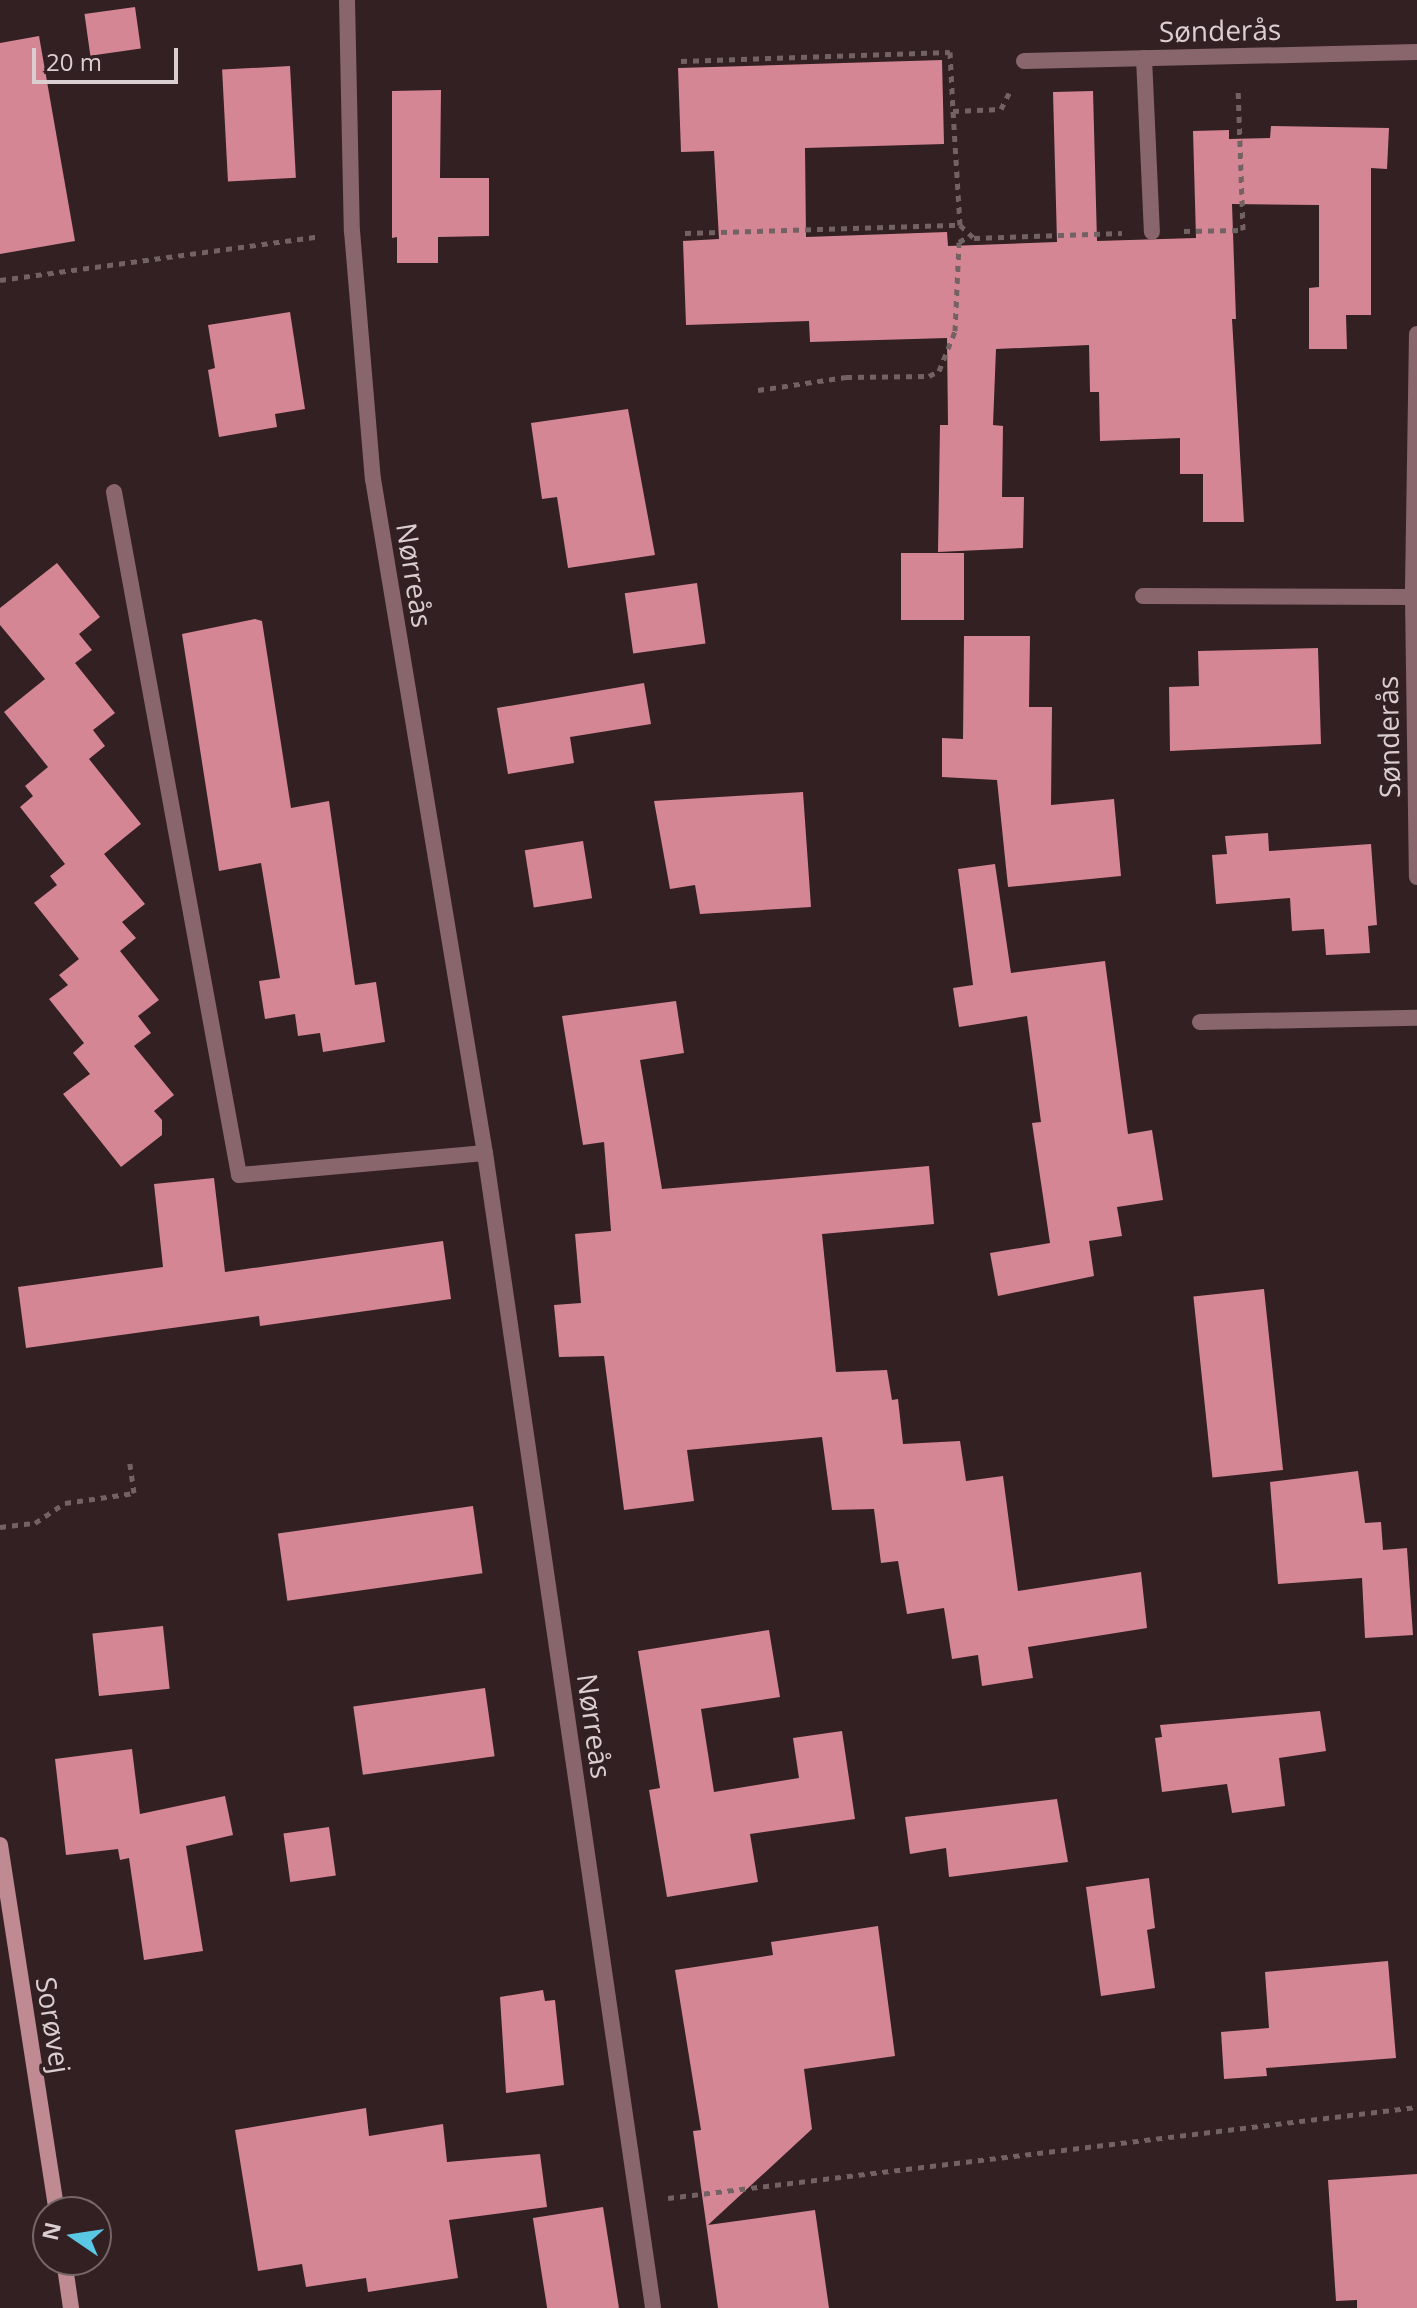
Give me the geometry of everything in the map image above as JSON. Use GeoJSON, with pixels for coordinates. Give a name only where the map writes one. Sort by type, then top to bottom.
{"type":"FeatureCollection","features":[{"type":"Feature","properties":{"kind":"street","name":"Nørreås"},"geometry":{"type":"LineString","coordinates":[[347,0],[352,231],[373,479],[485,1153],[653,2308]]}},
{"type":"Feature","properties":{"kind":"street","name":"Sønderås"},"geometry":{"type":"LineString","coordinates":[[1024,61],[1417,52]]}},
{"type":"Feature","properties":{"kind":"street"},"geometry":{"type":"LineString","coordinates":[[1144,58],[1152,232]]}},
{"type":"Feature","properties":{"kind":"street","name":"Sønderås"},"geometry":{"type":"LineString","coordinates":[[1417,334],[1413,597],[1417,877]]}},
{"type":"Feature","properties":{"kind":"street"},"geometry":{"type":"LineString","coordinates":[[114,492],[239,1175],[485,1153]]}},
{"type":"Feature","properties":{"kind":"street"},"geometry":{"type":"LineString","coordinates":[[1143,596],[1413,597]]}},
{"type":"Feature","properties":{"kind":"street"},"geometry":{"type":"LineString","coordinates":[[1200,1022],[1417,1018]]}},
{"type":"Feature","properties":{"kind":"street","name":"Sorøvej"},"geometry":{"type":"LineString","coordinates":[[0,1845],[55,2196]]}},
{"type":"Feature","properties":{"kind":"street"},"geometry":{"type":"LineString","coordinates":[[66,2276],[71,2308]]}},
{"type":"Feature","properties":{"kind":"path"},"geometry":{"type":"LineString","coordinates":[[681,61],[950,52],[960,225],[685,233]]}},
{"type":"Feature","properties":{"kind":"path"},"geometry":{"type":"LineString","coordinates":[[953,111],[1001,109],[1024,61]]}},
{"type":"Feature","properties":{"kind":"path"},"geometry":{"type":"LineString","coordinates":[[0,280],[352,231]]}},
{"type":"Feature","properties":{"kind":"path"},"geometry":{"type":"LineString","coordinates":[[758,390],[846,377],[929,376],[939,371],[955,331],[959,242],[971,235]]}},
{"type":"Feature","properties":{"kind":"path"},"geometry":{"type":"LineString","coordinates":[[0,1527],[35,1523],[65,1503],[134,1493],[129,1458]]}},
{"type":"Feature","properties":{"kind":"path"},"geometry":{"type":"LineString","coordinates":[[637,2202],[1417,2107]]}},
{"type":"Feature","properties":{"kind":"building"},"geometry":{"type":"Polygon","coordinates":[[[135,7],[141,49],[90,56],[84,14],[135,7]]]}},
{"type":"Feature","properties":{"kind":"building"},"geometry":{"type":"Polygon","coordinates":[[[39,36],[75,241],[0,254],[0,43],[39,36]]]}},
{"type":"Feature","properties":{"kind":"building"},"geometry":{"type":"Polygon","coordinates":[[[942,60],[944,144],[805,148],[806,237],[947,232],[948,246],[1057,242],[1053,92],[1093,91],[1097,241],[1196,238],[1193,131],[1229,130],[1229,139],[1270,138],[1271,126],[1389,128],[1387,169],[1371,168],[1371,315],[1346,315],[1347,349],[1309,349],[1309,288],[1319,287],[1319,205],[1232,204],[1236,319],[1232,319],[1244,522],[1203,522],[1203,474],[1180,474],[1180,438],[1100,441],[1099,392],[1090,392],[1089,345],[996,349],[993,425],[1003,426],[1002,497],[1024,497],[1023,548],[938,552],[940,425],[948,425],[947,338],[810,342],[809,321],[686,325],[683,241],[719,239],[714,151],[681,152],[678,68],[942,60]]]}},
{"type":"Feature","properties":{"kind":"building"},"geometry":{"type":"Polygon","coordinates":[[[290,66],[296,178],[228,181],[222,70],[290,66]]]}},
{"type":"Feature","properties":{"kind":"building"},"geometry":{"type":"Polygon","coordinates":[[[441,90],[440,178],[489,178],[489,236],[438,237],[438,263],[397,263],[397,237],[392,238],[392,91],[441,90]]]}},
{"type":"Feature","properties":{"kind":"building"},"geometry":{"type":"Polygon","coordinates":[[[290,312],[305,409],[275,414],[277,427],[219,437],[208,370],[215,368],[208,325],[290,312]]]}},
{"type":"Feature","properties":{"kind":"building"},"geometry":{"type":"Polygon","coordinates":[[[628,409],[655,555],[568,568],[557,497],[542,499],[531,423],[628,409]]]}},
{"type":"Feature","properties":{"kind":"building"},"geometry":{"type":"Polygon","coordinates":[[[901,553],[964,553],[964,620],[901,620],[901,553]]]}},
{"type":"Feature","properties":{"kind":"building"},"geometry":{"type":"Polygon","coordinates":[[[57,563],[100,617],[79,634],[92,650],[75,663],[115,713],[93,730],[105,746],[89,759],[141,824],[104,854],[145,904],[122,922],[136,938],[120,951],[159,1000],[138,1016],[151,1033],[134,1046],[174,1095],[154,1111],[162,1120],[162,1135],[121,1167],[63,1094],[90,1074],[73,1053],[84,1043],[49,999],[68,985],[59,975],[79,959],[34,903],[57,885],[50,876],[65,864],[20,807],[33,796],[25,786],[48,767],[4,712],[45,679],[0,625],[0,608],[57,563]]]}},
{"type":"Feature","properties":{"kind":"building"},"geometry":{"type":"Polygon","coordinates":[[[697,583],[705,643],[633,654],[625,593],[697,583]]]}},
{"type":"Feature","properties":{"kind":"building"},"geometry":{"type":"Polygon","coordinates":[[[255,619],[262,621],[291,808],[329,801],[355,985],[376,982],[385,1042],[323,1052],[320,1033],[298,1036],[295,1014],[265,1019],[259,981],[280,978],[261,863],[219,871],[182,634],[255,619]]]}},
{"type":"Feature","properties":{"kind":"building"},"geometry":{"type":"Polygon","coordinates":[[[964,636],[1030,636],[1029,707],[1052,707],[1051,805],[1114,799],[1121,876],[1008,887],[997,780],[942,777],[942,738],[963,739],[964,636]]]}},
{"type":"Feature","properties":{"kind":"building"},"geometry":{"type":"Polygon","coordinates":[[[1318,648],[1321,744],[1170,751],[1169,687],[1199,686],[1198,651],[1318,648]]]}},
{"type":"Feature","properties":{"kind":"building"},"geometry":{"type":"Polygon","coordinates":[[[644,683],[651,724],[570,737],[574,763],[508,774],[497,708],[644,683]]]}},
{"type":"Feature","properties":{"kind":"building"},"geometry":{"type":"Polygon","coordinates":[[[803,792],[811,907],[700,914],[695,885],[670,889],[654,801],[803,792]]]}},
{"type":"Feature","properties":{"kind":"building"},"geometry":{"type":"Polygon","coordinates":[[[1268,833],[1269,851],[1371,844],[1377,925],[1368,926],[1370,953],[1326,955],[1324,929],[1292,931],[1290,898],[1216,904],[1212,855],[1227,854],[1225,836],[1268,833]]]}},
{"type":"Feature","properties":{"kind":"building"},"geometry":{"type":"Polygon","coordinates":[[[583,841],[592,898],[534,908],[525,850],[583,841]]]}},
{"type":"Feature","properties":{"kind":"building"},"geometry":{"type":"Polygon","coordinates":[[[995,864],[1011,973],[1105,961],[1128,1134],[1152,1130],[1163,1200],[1117,1207],[1122,1236],[1089,1241],[1094,1276],[998,1296],[990,1253],[1050,1243],[1032,1123],[1041,1122],[1027,1016],[959,1027],[953,988],[973,985],[958,869],[995,864]]]}},
{"type":"Feature","properties":{"kind":"building"},"geometry":{"type":"Polygon","coordinates":[[[676,1001],[684,1053],[640,1060],[662,1189],[929,1166],[934,1224],[822,1234],[836,1372],[887,1370],[892,1400],[898,1399],[903,1444],[960,1441],[966,1481],[1003,1476],[1018,1591],[1141,1572],[1147,1628],[1028,1647],[1033,1678],[982,1686],[978,1655],[952,1659],[944,1608],[907,1614],[898,1561],[881,1563],[874,1509],[832,1510],[822,1437],[687,1450],[694,1501],[624,1510],[604,1356],[559,1357],[554,1305],[581,1303],[575,1234],[611,1231],[604,1142],[583,1145],[562,1016],[676,1001]]]}},
{"type":"Feature","properties":{"kind":"building"},"geometry":{"type":"Polygon","coordinates":[[[214,1178],[225,1272],[443,1241],[451,1299],[260,1326],[259,1316],[26,1348],[18,1287],[163,1267],[154,1184],[214,1178]]]}},
{"type":"Feature","properties":{"kind":"building"},"geometry":{"type":"Polygon","coordinates":[[[1264,1289],[1283,1470],[1212,1477],[1193,1296],[1264,1289]]]}},
{"type":"Feature","properties":{"kind":"building"},"geometry":{"type":"Polygon","coordinates":[[[1358,1471],[1365,1523],[1381,1522],[1383,1550],[1407,1548],[1413,1635],[1365,1638],[1362,1578],[1278,1584],[1270,1482],[1358,1471]]]}},
{"type":"Feature","properties":{"kind":"building"},"geometry":{"type":"Polygon","coordinates":[[[473,1506],[482,1573],[287,1601],[278,1533],[473,1506]]]}},
{"type":"Feature","properties":{"kind":"building"},"geometry":{"type":"Polygon","coordinates":[[[163,1626],[170,1689],[99,1696],[92,1633],[163,1626]]]}},
{"type":"Feature","properties":{"kind":"building"},"geometry":{"type":"Polygon","coordinates":[[[769,1630],[780,1697],[701,1709],[714,1792],[799,1778],[793,1738],[842,1731],[855,1819],[750,1834],[758,1882],[667,1897],[649,1790],[660,1788],[638,1651],[769,1630]]]}},
{"type":"Feature","properties":{"kind":"building"},"geometry":{"type":"Polygon","coordinates":[[[485,1688],[495,1756],[363,1775],[353,1707],[485,1688]]]}},
{"type":"Feature","properties":{"kind":"building"},"geometry":{"type":"Polygon","coordinates":[[[1320,1711],[1326,1751],[1279,1758],[1285,1806],[1232,1813],[1227,1784],[1162,1792],[1155,1738],[1162,1737],[1160,1725],[1320,1711]]]}},
{"type":"Feature","properties":{"kind":"building"},"geometry":{"type":"Polygon","coordinates":[[[132,1749],[140,1814],[225,1796],[233,1835],[186,1846],[203,1951],[144,1960],[129,1858],[120,1860],[118,1849],[66,1855],[55,1759],[132,1749]]]}},
{"type":"Feature","properties":{"kind":"building"},"geometry":{"type":"Polygon","coordinates":[[[1057,1799],[1068,1862],[949,1877],[946,1848],[910,1854],[905,1817],[1057,1799]]]}},
{"type":"Feature","properties":{"kind":"building"},"geometry":{"type":"Polygon","coordinates":[[[329,1827],[336,1876],[290,1882],[283,1833],[329,1827]]]}},
{"type":"Feature","properties":{"kind":"building"},"geometry":{"type":"Polygon","coordinates":[[[1149,1878],[1155,1928],[1147,1930],[1155,1988],[1101,1996],[1086,1887],[1149,1878]]]}},
{"type":"Feature","properties":{"kind":"building"},"geometry":{"type":"Polygon","coordinates":[[[878,1926],[895,2056],[804,2069],[812,2129],[708,2225],[815,2210],[829,2308],[718,2308],[693,2131],[701,2130],[675,1970],[773,1955],[771,1942],[878,1926]]]}},
{"type":"Feature","properties":{"kind":"building"},"geometry":{"type":"Polygon","coordinates":[[[1388,1961],[1396,2058],[1266,2068],[1267,2076],[1224,2079],[1221,2032],[1269,2028],[1265,1972],[1388,1961]]]}},
{"type":"Feature","properties":{"kind":"building"},"geometry":{"type":"Polygon","coordinates":[[[543,1990],[545,2001],[555,2000],[564,2085],[506,2093],[500,1997],[543,1990]]]}},
{"type":"Feature","properties":{"kind":"building"},"geometry":{"type":"Polygon","coordinates":[[[366,2108],[369,2136],[443,2124],[447,2162],[540,2154],[547,2207],[449,2220],[458,2278],[368,2292],[366,2278],[306,2287],[302,2264],[258,2271],[235,2130],[366,2108]]]}},
{"type":"Feature","properties":{"kind":"building"},"geometry":{"type":"Polygon","coordinates":[[[1417,2174],[1417,2308],[1357,2308],[1357,2300],[1336,2301],[1328,2180],[1417,2174]]]}},
{"type":"Feature","properties":{"kind":"building"},"geometry":{"type":"Polygon","coordinates":[[[603,2207],[619,2308],[547,2308],[533,2218],[603,2207]]]}}]}
